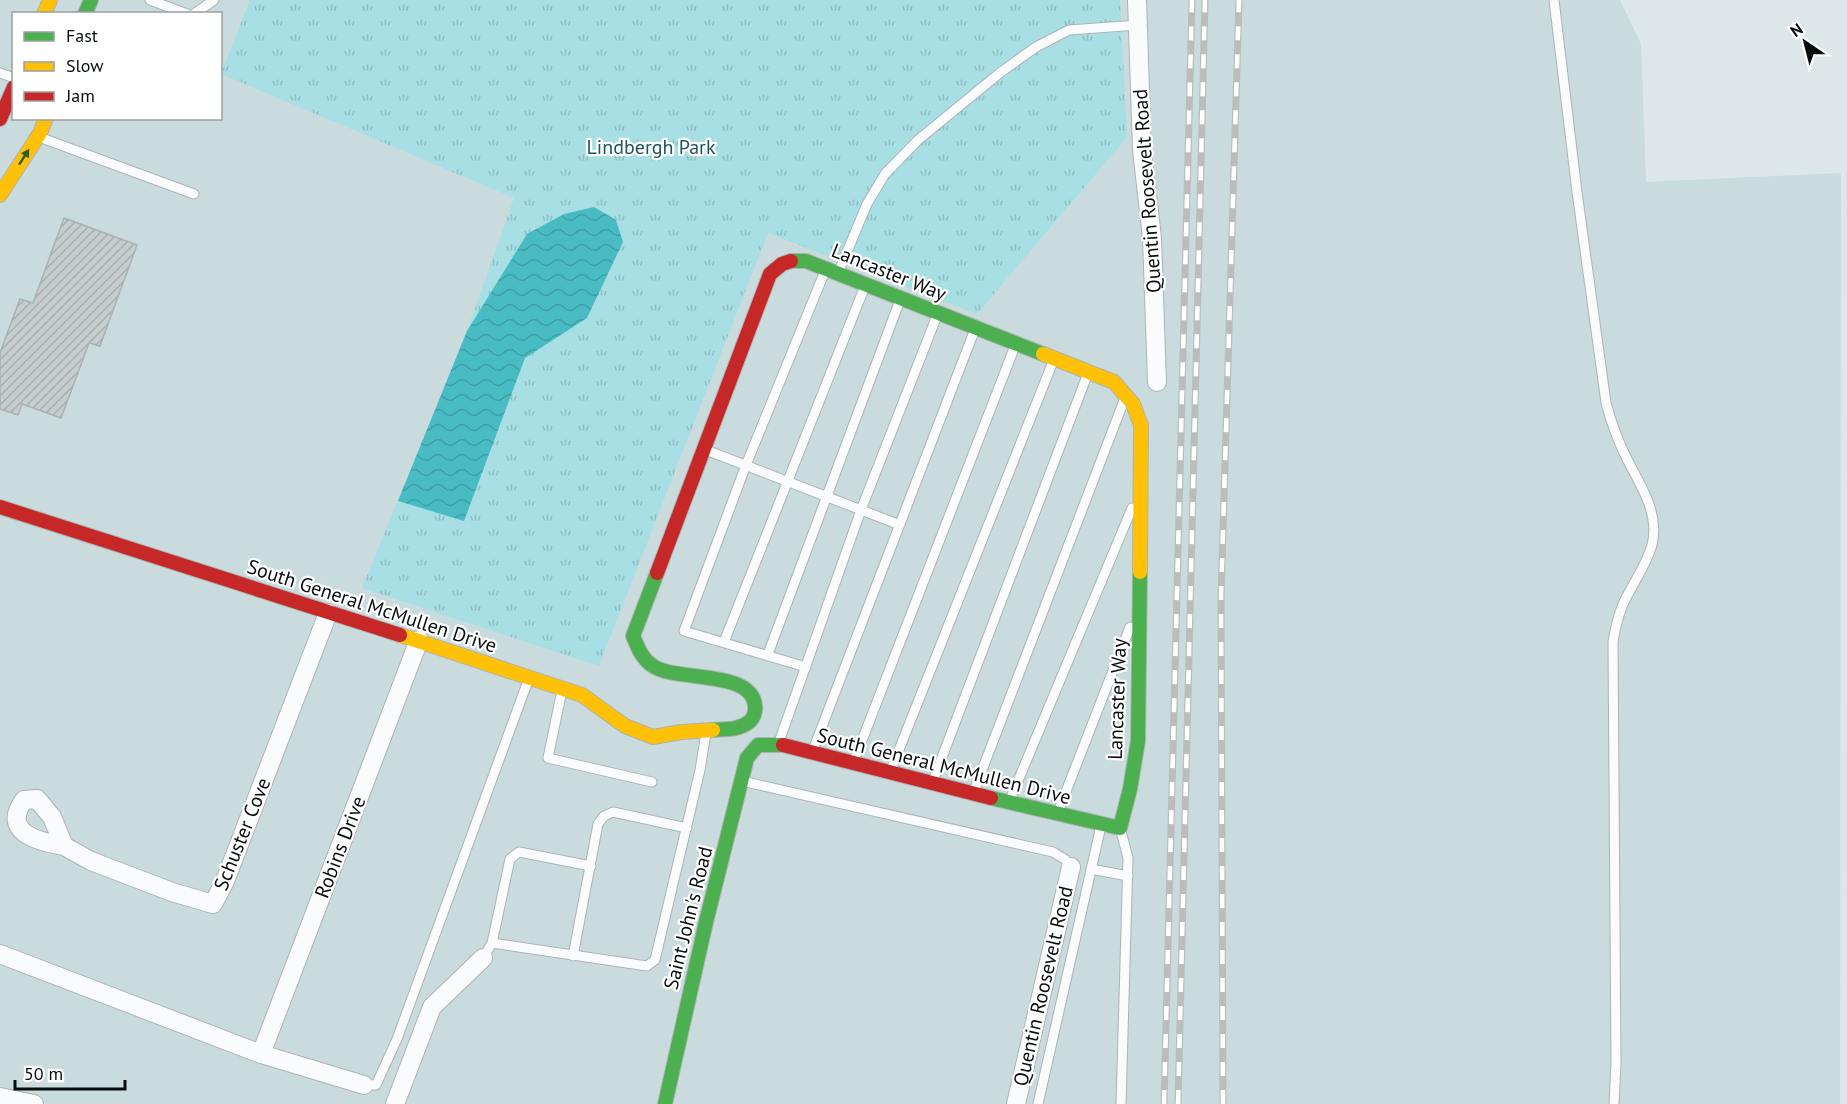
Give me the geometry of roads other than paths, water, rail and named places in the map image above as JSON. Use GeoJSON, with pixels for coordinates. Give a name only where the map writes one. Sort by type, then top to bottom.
{"type":"FeatureCollection","features":[{"type":"Feature","properties":{"kind":"street","name":"Quentin Roosevelt Road"},"geometry":{"type":"LineString","coordinates":[[1137,0],[1142,150],[1152,238],[1157,382]]}},
{"type":"Feature","properties":{"kind":"street"},"geometry":{"type":"LineString","coordinates":[[0,120],[12,92]]}},
{"type":"Feature","properties":{"kind":"street"},"geometry":{"type":"LineString","coordinates":[[0,195],[38,136],[44,120]]}},
{"type":"Feature","properties":{"kind":"street","name":"Lancaster Way"},"geometry":{"type":"LineString","coordinates":[[726,730],[741,728],[752,720],[756,708],[753,697],[739,684],[655,668],[643,658],[633,636],[770,274],[777,266],[791,259],[806,261],[1114,382],[1133,405],[1142,425],[1138,741],[1130,789],[1120,828]]}},
{"type":"Feature","properties":{"kind":"street","name":"South General McMullen Drive"},"geometry":{"type":"LineString","coordinates":[[0,507],[562,687],[582,695],[625,726],[653,737],[706,730],[726,730]]}},
{"type":"Feature","properties":{"kind":"street","name":"Schuster Cove"},"geometry":{"type":"LineString","coordinates":[[64,846],[101,865],[172,892],[213,904],[225,881],[328,613]]}},
{"type":"Feature","properties":{"kind":"street","name":"Robins Drive"},"geometry":{"type":"LineString","coordinates":[[261,1054],[419,640]]}},
{"type":"Feature","properties":{"kind":"street","name":"South General McMullen Drive"},"geometry":{"type":"LineString","coordinates":[[758,745],[778,744],[1120,828]]}},
{"type":"Feature","properties":{"kind":"street","name":"Saint John's Road"},"geometry":{"type":"LineString","coordinates":[[665,1104],[741,781],[747,758],[758,745]]}},
{"type":"Feature","properties":{"kind":"street","name":"Quentin Roosevelt Road"},"geometry":{"type":"LineString","coordinates":[[1016,1104],[1071,867]]}},
{"type":"Feature","properties":{"kind":"street"},"geometry":{"type":"LineString","coordinates":[[395,1104],[432,1007],[488,950]]}},
{"type":"Feature","properties":{"kind":"street"},"geometry":{"type":"LineString","coordinates":[[0,954],[261,1054],[364,1085]]}},
{"type":"Feature","properties":{"kind":"street"},"geometry":{"type":"LineString","coordinates":[[0,1097],[34,1104]]}},
{"type":"Feature","properties":{"kind":"lane"},"geometry":{"type":"LineString","coordinates":[[150,0],[183,12]]}},
{"type":"Feature","properties":{"kind":"lane"},"geometry":{"type":"LineString","coordinates":[[197,12],[214,0]]}},
{"type":"Feature","properties":{"kind":"lane"},"geometry":{"type":"LineString","coordinates":[[1554,0],[1578,204],[1605,403],[1626,458],[1649,502],[1652,523],[1653,542],[1624,602],[1612,642],[1616,1063],[1614,1104]]}},
{"type":"Feature","properties":{"kind":"lane"},"geometry":{"type":"LineString","coordinates":[[806,667],[684,630],[746,465],[832,271],[885,174],[918,140],[1001,72],[1036,47],[1069,30],[1138,25]]}},
{"type":"Feature","properties":{"kind":"lane"},"geometry":{"type":"LineString","coordinates":[[38,136],[194,194]]}},
{"type":"Feature","properties":{"kind":"lane"},"geometry":{"type":"LineString","coordinates":[[724,642],[866,284]]}},
{"type":"Feature","properties":{"kind":"lane"},"geometry":{"type":"LineString","coordinates":[[768,654],[901,298]]}},
{"type":"Feature","properties":{"kind":"lane"},"geometry":{"type":"LineString","coordinates":[[778,744],[861,510],[938,313]]}},
{"type":"Feature","properties":{"kind":"lane"},"geometry":{"type":"LineString","coordinates":[[812,752],[976,328]]}},
{"type":"Feature","properties":{"kind":"lane"},"geometry":{"type":"LineString","coordinates":[[853,763],[1016,344]]}},
{"type":"Feature","properties":{"kind":"lane"},"geometry":{"type":"LineString","coordinates":[[890,772],[1054,359]]}},
{"type":"Feature","properties":{"kind":"lane"},"geometry":{"type":"LineString","coordinates":[[932,783],[1089,372]]}},
{"type":"Feature","properties":{"kind":"lane"},"geometry":{"type":"LineString","coordinates":[[973,793],[1126,396]]}},
{"type":"Feature","properties":{"kind":"lane"},"geometry":{"type":"LineString","coordinates":[[704,449],[900,525]]}},
{"type":"Feature","properties":{"kind":"lane"},"geometry":{"type":"LineString","coordinates":[[1009,802],[1141,486]]}},
{"type":"Feature","properties":{"kind":"lane"},"geometry":{"type":"LineString","coordinates":[[1057,814],[1139,604]]}},
{"type":"Feature","properties":{"kind":"lane"},"geometry":{"type":"LineString","coordinates":[[364,1085],[376,1085],[398,1039],[529,677]]}},
{"type":"Feature","properties":{"kind":"lane"},"geometry":{"type":"LineString","coordinates":[[562,687],[548,758],[652,782]]}},
{"type":"Feature","properties":{"kind":"lane"},"geometry":{"type":"LineString","coordinates":[[591,866],[519,852],[513,855],[510,859],[488,950],[573,956],[647,966],[655,960],[700,770],[706,730]]}},
{"type":"Feature","properties":{"kind":"lane"},"geometry":{"type":"LineString","coordinates":[[741,781],[1053,852],[1066,860],[1071,867]]}},
{"type":"Feature","properties":{"kind":"lane"},"geometry":{"type":"LineString","coordinates":[[573,956],[598,824],[604,816],[613,812],[687,828]]}},
{"type":"Feature","properties":{"kind":"lane"},"geometry":{"type":"LineString","coordinates":[[1038,1104],[1102,824]]}},
{"type":"Feature","properties":{"kind":"lane"},"geometry":{"type":"LineString","coordinates":[[1120,828],[1128,858],[1121,1104]]}},
{"type":"Feature","properties":{"kind":"lane"},"geometry":{"type":"LineString","coordinates":[[1091,869],[1128,876]]}},
{"type":"Feature","properties":{"kind":"water"},"geometry":{"type":"Polygon","coordinates":[[[594,207],[616,220],[623,242],[587,318],[525,358],[464,521],[398,501],[467,331],[527,234],[564,214],[594,207]]]}},
{"type":"Feature","properties":{"kind":"railway"},"geometry":{"type":"LineString","coordinates":[[1164,1104],[1192,0]]}},
{"type":"Feature","properties":{"kind":"railway"},"geometry":{"type":"LineString","coordinates":[[1178,1104],[1205,0]]}},
{"type":"Feature","properties":{"kind":"railway"},"geometry":{"type":"LineString","coordinates":[[1223,1104],[1221,597],[1239,0]]}},
{"type":"Feature","properties":{"kind":"park label","name":"Lindbergh Park"},"geometry":{"type":"Point","coordinates":[651,147]}}]}
